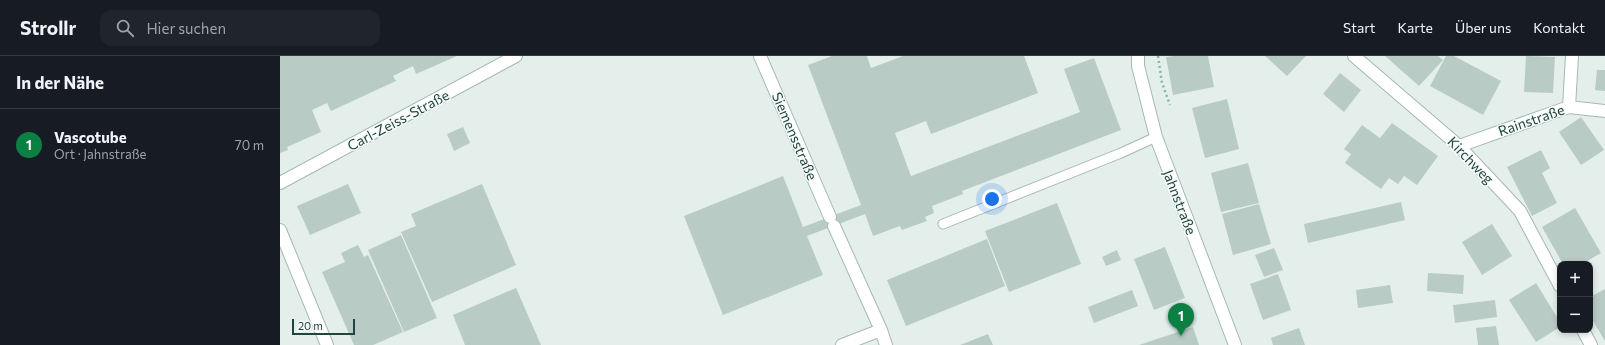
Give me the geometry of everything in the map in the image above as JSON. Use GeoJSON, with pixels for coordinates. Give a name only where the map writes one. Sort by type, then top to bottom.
{"type":"FeatureCollection","features":[{"type":"Feature","properties":{"kind":"street","name":"Siemensstraße"},"geometry":{"type":"LineString","coordinates":[[760,56],[881,330],[886,345]]}},
{"type":"Feature","properties":{"kind":"street","name":"Jahnstraße"},"geometry":{"type":"LineString","coordinates":[[1138,56],[1138,66],[1156,138],[1235,345]]}},
{"type":"Feature","properties":{"kind":"street","name":"Kirchweg"},"geometry":{"type":"LineString","coordinates":[[1354,56],[1459,146],[1520,212],[1557,280]]}},
{"type":"Feature","properties":{"kind":"street"},"geometry":{"type":"LineString","coordinates":[[1569,106],[1572,56]]}},
{"type":"Feature","properties":{"kind":"street","name":"Carl-Zeiss-Straße"},"geometry":{"type":"LineString","coordinates":[[280,183],[513,57]]}},
{"type":"Feature","properties":{"kind":"street","name":"Rainstraße"},"geometry":{"type":"LineString","coordinates":[[1459,146],[1569,106],[1605,111]]}},
{"type":"Feature","properties":{"kind":"street"},"geometry":{"type":"LineString","coordinates":[[280,230],[327,345]]}},
{"type":"Feature","properties":{"kind":"street"},"geometry":{"type":"LineString","coordinates":[[842,345],[881,330]]}},
{"type":"Feature","properties":{"kind":"street"},"geometry":{"type":"LineString","coordinates":[[1585,333],[1591,345]]}},
{"type":"Feature","properties":{"kind":"lane"},"geometry":{"type":"LineString","coordinates":[[943,224],[1156,138]]}},
{"type":"Feature","properties":{"kind":"path"},"geometry":{"type":"LineString","coordinates":[[1158,56],[1162,83],[1170,105]]}},
{"type":"Feature","properties":{"kind":"building"},"geometry":{"type":"Polygon","coordinates":[[[280,56],[457,56],[416,74],[413,66],[393,76],[396,81],[331,111],[327,103],[312,110],[321,132],[287,147],[288,150],[280,153],[280,56]]]}},
{"type":"Feature","properties":{"kind":"building"},"geometry":{"type":"Polygon","coordinates":[[[832,56],[867,56],[871,68],[903,56],[1024,56],[1038,93],[931,134],[926,121],[895,133],[911,176],[1080,112],[1064,69],[1094,58],[1121,130],[962,191],[963,194],[932,206],[934,213],[925,217],[927,221],[902,230],[900,226],[873,236],[865,214],[807,236],[823,275],[723,315],[684,216],[783,176],[803,227],[861,205],[808,65],[832,56]]]}},
{"type":"Feature","properties":{"kind":"building"},"geometry":{"type":"Polygon","coordinates":[[[1208,56],[1214,87],[1173,95],[1166,57],[1208,56]]]}},
{"type":"Feature","properties":{"kind":"building"},"geometry":{"type":"Polygon","coordinates":[[[1265,56],[1306,56],[1287,76],[1265,56]]]}},
{"type":"Feature","properties":{"kind":"building"},"geometry":{"type":"Polygon","coordinates":[[[1385,56],[1438,56],[1443,60],[1419,86],[1385,56]]]}},
{"type":"Feature","properties":{"kind":"building"},"geometry":{"type":"Polygon","coordinates":[[[1446,56],[1454,56],[1501,81],[1483,115],[1430,86],[1446,56]]]}},
{"type":"Feature","properties":{"kind":"building"},"geometry":{"type":"Polygon","coordinates":[[[1526,56],[1555,57],[1553,93],[1524,92],[1526,56]]]}},
{"type":"Feature","properties":{"kind":"building"},"geometry":{"type":"Polygon","coordinates":[[[1597,70],[1605,70],[1605,91],[1595,90],[1597,70]]]}},
{"type":"Feature","properties":{"kind":"building"},"geometry":{"type":"Polygon","coordinates":[[[1340,73],[1361,90],[1344,112],[1323,94],[1340,73]]]}},
{"type":"Feature","properties":{"kind":"building"},"geometry":{"type":"Polygon","coordinates":[[[1227,99],[1239,149],[1205,158],[1192,108],[1227,99]]]}},
{"type":"Feature","properties":{"kind":"building"},"geometry":{"type":"Polygon","coordinates":[[[1581,117],[1604,150],[1581,165],[1559,132],[1581,117]]]}},
{"type":"Feature","properties":{"kind":"building"},"geometry":{"type":"Polygon","coordinates":[[[1392,123],[1438,156],[1417,185],[1404,176],[1398,184],[1389,178],[1381,189],[1345,163],[1351,154],[1344,149],[1362,125],[1380,138],[1392,123]]]}},
{"type":"Feature","properties":{"kind":"building"},"geometry":{"type":"Polygon","coordinates":[[[463,127],[470,143],[454,151],[447,134],[463,127]]]}},
{"type":"Feature","properties":{"kind":"building"},"geometry":{"type":"Polygon","coordinates":[[[1541,150],[1550,168],[1542,173],[1557,203],[1532,216],[1507,167],[1541,150]]]}},
{"type":"Feature","properties":{"kind":"building"},"geometry":{"type":"Polygon","coordinates":[[[1248,163],[1259,203],[1221,212],[1211,173],[1248,163]]]}},
{"type":"Feature","properties":{"kind":"building"},"geometry":{"type":"Polygon","coordinates":[[[348,184],[361,213],[310,235],[297,206],[348,184]]]}},
{"type":"Feature","properties":{"kind":"building"},"geometry":{"type":"Polygon","coordinates":[[[482,184],[516,265],[432,302],[401,232],[416,226],[411,214],[482,184]]]}},
{"type":"Feature","properties":{"kind":"building"},"geometry":{"type":"Polygon","coordinates":[[[1401,202],[1405,220],[1308,243],[1304,224],[1401,202]]]}},
{"type":"Feature","properties":{"kind":"building"},"geometry":{"type":"Polygon","coordinates":[[[1057,203],[1081,264],[1009,292],[985,231],[1057,203]]]}},
{"type":"Feature","properties":{"kind":"building"},"geometry":{"type":"Polygon","coordinates":[[[1259,204],[1271,244],[1233,255],[1222,214],[1259,204]]]}},
{"type":"Feature","properties":{"kind":"building"},"geometry":{"type":"Polygon","coordinates":[[[1575,208],[1601,253],[1587,261],[1561,261],[1542,227],[1575,208]]]}},
{"type":"Feature","properties":{"kind":"building"},"geometry":{"type":"Polygon","coordinates":[[[1492,224],[1512,256],[1482,275],[1462,242],[1492,224]]]}},
{"type":"Feature","properties":{"kind":"building"},"geometry":{"type":"Polygon","coordinates":[[[401,235],[437,318],[404,332],[368,250],[401,235]]]}},
{"type":"Feature","properties":{"kind":"building"},"geometry":{"type":"Polygon","coordinates":[[[987,239],[1005,286],[906,326],[887,280],[987,239]]]}},
{"type":"Feature","properties":{"kind":"building"},"geometry":{"type":"Polygon","coordinates":[[[358,245],[364,257],[368,255],[403,332],[373,345],[354,345],[322,272],[345,262],[341,253],[358,245]]]}},
{"type":"Feature","properties":{"kind":"building"},"geometry":{"type":"Polygon","coordinates":[[[1165,247],[1185,298],[1154,310],[1134,259],[1165,247]]]}},
{"type":"Feature","properties":{"kind":"building"},"geometry":{"type":"Polygon","coordinates":[[[1274,248],[1283,270],[1264,277],[1255,255],[1274,248]]]}},
{"type":"Feature","properties":{"kind":"building"},"geometry":{"type":"Polygon","coordinates":[[[1117,250],[1121,260],[1106,266],[1102,257],[1117,250]]]}},
{"type":"Feature","properties":{"kind":"building"},"geometry":{"type":"Polygon","coordinates":[[[1428,273],[1464,275],[1463,294],[1427,291],[1428,273]]]}},
{"type":"Feature","properties":{"kind":"building"},"geometry":{"type":"Polygon","coordinates":[[[1278,274],[1291,310],[1263,320],[1250,284],[1278,274]]]}},
{"type":"Feature","properties":{"kind":"building"},"geometry":{"type":"Polygon","coordinates":[[[1536,283],[1557,317],[1557,329],[1536,342],[1509,300],[1536,283]]]}},
{"type":"Feature","properties":{"kind":"building"},"geometry":{"type":"Polygon","coordinates":[[[1390,285],[1393,303],[1358,308],[1356,290],[1390,285]]]}},
{"type":"Feature","properties":{"kind":"building"},"geometry":{"type":"Polygon","coordinates":[[[516,288],[541,345],[465,345],[453,315],[516,288]]]}},
{"type":"Feature","properties":{"kind":"building"},"geometry":{"type":"Polygon","coordinates":[[[1605,289],[1605,341],[1593,321],[1593,295],[1605,289]]]}},
{"type":"Feature","properties":{"kind":"building"},"geometry":{"type":"Polygon","coordinates":[[[1132,290],[1138,306],[1094,323],[1088,307],[1132,290]]]}},
{"type":"Feature","properties":{"kind":"building"},"geometry":{"type":"Polygon","coordinates":[[[1495,300],[1497,317],[1455,323],[1453,305],[1495,300]]]}},
{"type":"Feature","properties":{"kind":"building"},"geometry":{"type":"Polygon","coordinates":[[[1496,326],[1499,345],[1478,345],[1476,328],[1496,326]]]}},
{"type":"Feature","properties":{"kind":"building"},"geometry":{"type":"Polygon","coordinates":[[[1193,327],[1199,345],[1139,345],[1193,327]]]}},
{"type":"Feature","properties":{"kind":"building"},"geometry":{"type":"Polygon","coordinates":[[[1299,328],[1305,345],[1273,345],[1271,338],[1299,328]]]}},
{"type":"Feature","properties":{"kind":"building"},"geometry":{"type":"Polygon","coordinates":[[[988,334],[993,345],[960,345],[988,334]]]}},
{"type":"Feature","properties":{"kind":"place","name":"Vascotube"},"geometry":{"type":"Point","coordinates":[1181,336]}}]}
